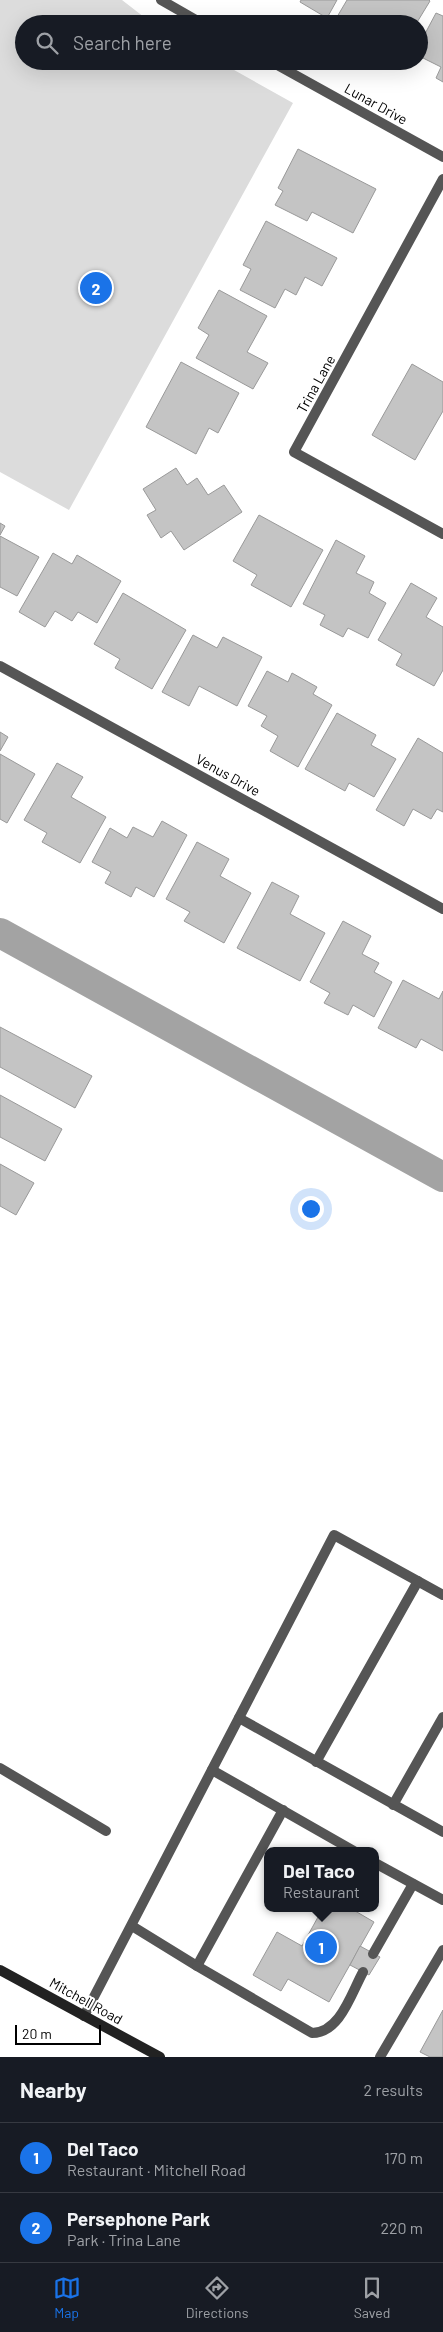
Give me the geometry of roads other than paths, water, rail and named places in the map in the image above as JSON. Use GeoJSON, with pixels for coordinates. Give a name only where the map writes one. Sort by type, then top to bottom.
{"type":"FeatureCollection","features":[{"type":"Feature","properties":{"kind":"main road","name":"Mitchell Road"},"geometry":{"type":"LineString","coordinates":[[0,1970],[160,2057]]}},
{"type":"Feature","properties":{"kind":"street"},"geometry":{"type":"LineString","coordinates":[[161,0],[187,15]]}},
{"type":"Feature","properties":{"kind":"street","name":"Lunar Drive"},"geometry":{"type":"LineString","coordinates":[[286,70],[443,157]]}},
{"type":"Feature","properties":{"kind":"street","name":"Trina Lane"},"geometry":{"type":"LineString","coordinates":[[443,179],[294,452],[443,534]]}},
{"type":"Feature","properties":{"kind":"street","name":"Venus Drive"},"geometry":{"type":"LineString","coordinates":[[0,666],[443,909]]}},
{"type":"Feature","properties":{"kind":"street"},"geometry":{"type":"LineString","coordinates":[[84,2016],[334,1535],[443,1595]]}},
{"type":"Feature","properties":{"kind":"street"},"geometry":{"type":"LineString","coordinates":[[316,1762],[418,1581]]}},
{"type":"Feature","properties":{"kind":"street"},"geometry":{"type":"LineString","coordinates":[[393,1805],[443,1717]]}},
{"type":"Feature","properties":{"kind":"street"},"geometry":{"type":"LineString","coordinates":[[239,1718],[443,1832]]}},
{"type":"Feature","properties":{"kind":"street"},"geometry":{"type":"LineString","coordinates":[[0,1768],[106,1831]]}},
{"type":"Feature","properties":{"kind":"street"},"geometry":{"type":"LineString","coordinates":[[212,1770],[347,1847]]}},
{"type":"Feature","properties":{"kind":"street"},"geometry":{"type":"LineString","coordinates":[[197,1966],[282,1810]]}},
{"type":"Feature","properties":{"kind":"street"},"geometry":{"type":"LineString","coordinates":[[379,1865],[443,1900]]}},
{"type":"Feature","properties":{"kind":"street"},"geometry":{"type":"LineString","coordinates":[[373,1954],[413,1884]]}},
{"type":"Feature","properties":{"kind":"street"},"geometry":{"type":"LineString","coordinates":[[132,1926],[312,2033],[322,2033],[336,2022],[363,1972]]}},
{"type":"Feature","properties":{"kind":"street"},"geometry":{"type":"LineString","coordinates":[[380,2057],[443,1950]]}},
{"type":"Feature","properties":{"kind":"waterway"},"geometry":{"type":"LineString","coordinates":[[0,933],[443,1177]]}},
{"type":"Feature","properties":{"kind":"place","name":"Persephone Park"},"geometry":{"type":"Point","coordinates":[96,288]}},
{"type":"Feature","properties":{"kind":"place","name":"Del Taco"},"geometry":{"type":"Point","coordinates":[321,1947]}}]}
